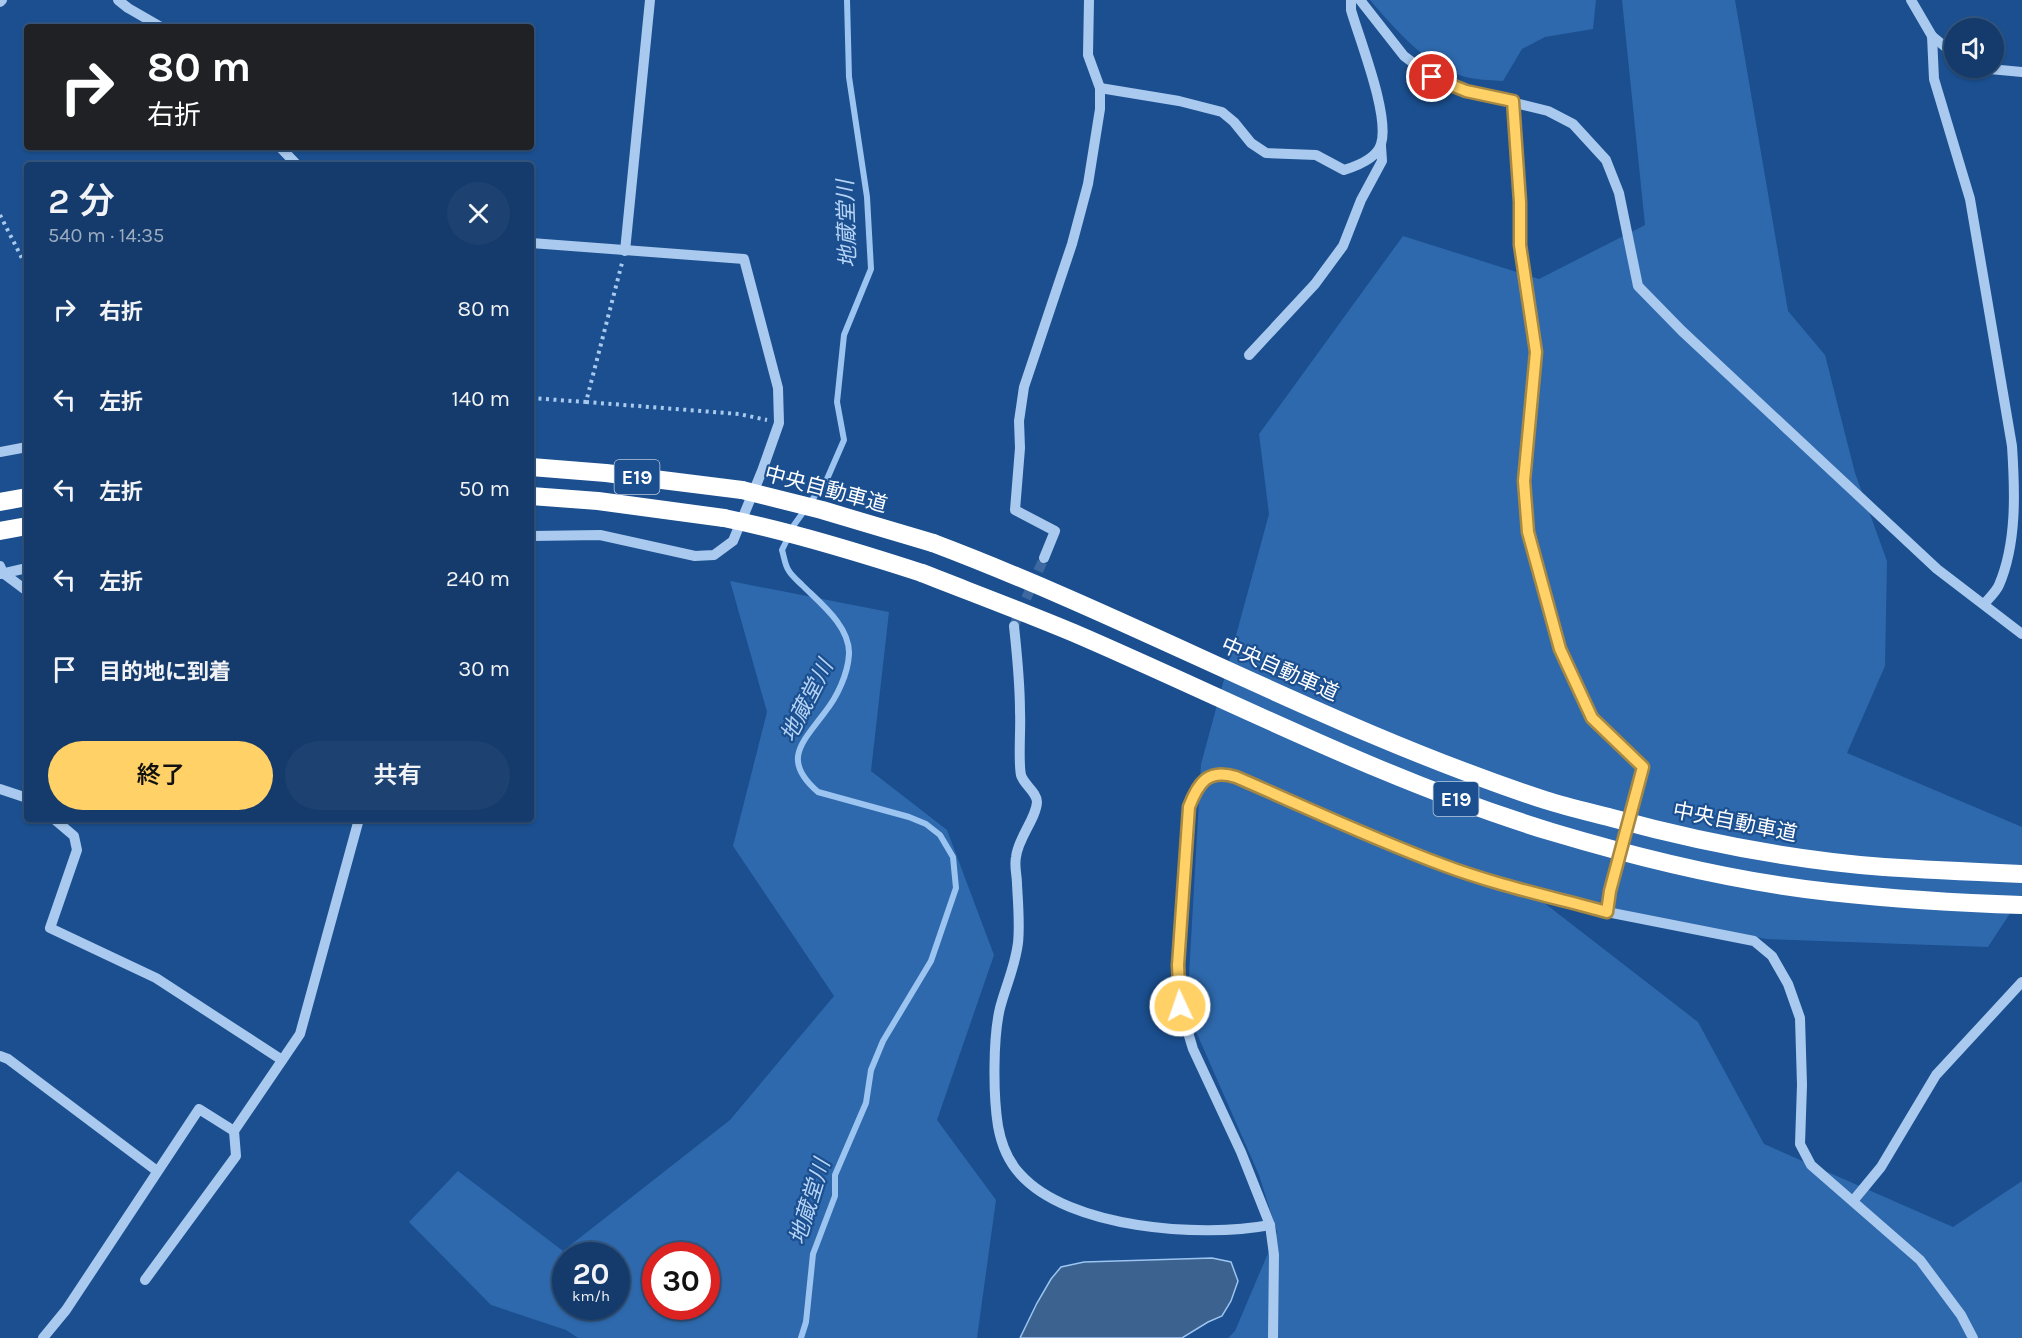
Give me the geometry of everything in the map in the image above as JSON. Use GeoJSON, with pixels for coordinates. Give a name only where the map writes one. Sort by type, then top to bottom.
{"type":"FeatureCollection","features":[{"type":"Feature","properties":{"kind":"highway","name":"中央自動車道"},"geometry":{"type":"LineString","coordinates":[[534,467],[606,473],[742,490],[822,510],[933,543],[998,567],[1258,685],[1430,759],[1546,800],[1663,831],[1771,854],[1882,867],[2022,874]]}},
{"type":"Feature","properties":{"kind":"highway","name":"E19"},"geometry":{"type":"LineString","coordinates":[[534,496],[598,501],[724,518],[771,527],[922,573],[1072,632],[1435,792],[1552,832],[1674,864],[1749,880],[1828,892],[1934,902],[2022,905]]}},
{"type":"Feature","properties":{"kind":"highway"},"geometry":{"type":"LineString","coordinates":[[0,502],[24,498]]}},
{"type":"Feature","properties":{"kind":"highway"},"geometry":{"type":"LineString","coordinates":[[0,531],[24,527]]}},
{"type":"Feature","properties":{"kind":"street"},"geometry":{"type":"LineString","coordinates":[[118,0],[156,24]]}},
{"type":"Feature","properties":{"kind":"street"},"geometry":{"type":"LineString","coordinates":[[625,251],[650,0]]}},
{"type":"Feature","properties":{"kind":"street"},"geometry":{"type":"LineString","coordinates":[[1044,558],[1055,531],[1015,510],[1020,448],[1019,421],[1024,387],[1072,244],[1088,184],[1100,109],[1100,88],[1088,55],[1089,0]]}},
{"type":"Feature","properties":{"kind":"street"},"geometry":{"type":"LineString","coordinates":[[1249,355],[1315,284],[1343,246],[1361,200],[1382,161],[1381,146],[1384,125],[1379,99],[1351,10],[1351,0]]}},
{"type":"Feature","properties":{"kind":"street"},"geometry":{"type":"LineString","coordinates":[[1360,0],[1404,56],[1432,77],[1466,91],[1548,111],[1573,124],[1606,160],[1618,193],[1638,286],[1682,331],[1937,569],[2022,634]]}},
{"type":"Feature","properties":{"kind":"street"},"geometry":{"type":"LineString","coordinates":[[1911,0],[1932,36],[1944,46]]}},
{"type":"Feature","properties":{"kind":"street"},"geometry":{"type":"LineString","coordinates":[[1932,36],[1934,79],[1970,199],[2012,446],[2014,478],[2012,524],[2007,557],[1998,588],[1984,604]]}},
{"type":"Feature","properties":{"kind":"street"},"geometry":{"type":"LineString","coordinates":[[2004,70],[2022,72]]}},
{"type":"Feature","properties":{"kind":"street"},"geometry":{"type":"LineString","coordinates":[[1100,88],[1179,101],[1222,112],[1234,122],[1251,143],[1266,153],[1316,156],[1344,170],[1361,165],[1381,146]]}},
{"type":"Feature","properties":{"kind":"street"},"geometry":{"type":"LineString","coordinates":[[1513,101],[1520,202],[1520,245],[1536,352],[1524,481],[1528,532],[1560,649],[1592,718],[1643,767],[1610,891],[1607,912]]}},
{"type":"Feature","properties":{"kind":"street"},"geometry":{"type":"LineString","coordinates":[[283,150],[294,162]]}},
{"type":"Feature","properties":{"kind":"street"},"geometry":{"type":"LineString","coordinates":[[534,243],[744,259],[778,388],[779,423],[733,541],[714,555],[695,556],[600,535],[534,536]]}},
{"type":"Feature","properties":{"kind":"street"},"geometry":{"type":"LineString","coordinates":[[0,452],[24,448]]}},
{"type":"Feature","properties":{"kind":"street"},"geometry":{"type":"LineString","coordinates":[[1,571],[24,568]]}},
{"type":"Feature","properties":{"kind":"street"},"geometry":{"type":"LineString","coordinates":[[1,571],[24,589]]}},
{"type":"Feature","properties":{"kind":"street"},"geometry":{"type":"LineString","coordinates":[[1014,626],[1020,692],[1021,775],[1037,798],[1036,808],[1022,835],[1016,856],[1018,940],[1013,972],[1000,1009],[995,1056],[998,1125],[1004,1149],[1021,1176],[1051,1197],[1083,1213],[1173,1230],[1253,1228],[1270,1225]]}},
{"type":"Feature","properties":{"kind":"street"},"geometry":{"type":"LineString","coordinates":[[1273,1338],[1274,1256],[1270,1225],[1241,1152],[1193,1048],[1180,1006],[1178,965],[1189,807],[1197,786],[1214,775],[1225,773],[1338,823],[1445,866],[1607,912],[1754,940],[1772,956],[1788,984],[1800,1018],[1802,1085],[1800,1144],[1811,1165],[1920,1260],[1961,1315],[1973,1338]]}},
{"type":"Feature","properties":{"kind":"street"},"geometry":{"type":"LineString","coordinates":[[0,789],[24,797]]}},
{"type":"Feature","properties":{"kind":"street"},"geometry":{"type":"LineString","coordinates":[[58,822],[74,836],[77,850],[50,928],[156,978],[282,1060]]}},
{"type":"Feature","properties":{"kind":"street"},"geometry":{"type":"LineString","coordinates":[[145,1280],[236,1156],[234,1131],[300,1034],[358,822]]}},
{"type":"Feature","properties":{"kind":"street"},"geometry":{"type":"LineString","coordinates":[[1853,1201],[1881,1167],[1936,1075],[2022,982]]}},
{"type":"Feature","properties":{"kind":"street"},"geometry":{"type":"LineString","coordinates":[[0,1056],[8,1059],[158,1171]]}},
{"type":"Feature","properties":{"kind":"street"},"geometry":{"type":"LineString","coordinates":[[43,1338],[66,1310],[199,1109],[234,1131]]}},
{"type":"Feature","properties":{"kind":"path"},"geometry":{"type":"LineString","coordinates":[[0,215],[24,262]]}},
{"type":"Feature","properties":{"kind":"path"},"geometry":{"type":"LineString","coordinates":[[586,402],[625,251]]}},
{"type":"Feature","properties":{"kind":"path"},"geometry":{"type":"LineString","coordinates":[[534,398],[739,414],[779,423]]}},
{"type":"Feature","properties":{"kind":"shaded area"},"geometry":{"type":"Polygon","coordinates":[[[1370,0],[1596,0],[1593,29],[1545,37],[1522,49],[1503,81],[1467,77],[1436,64],[1411,44],[1370,0]]]}},
{"type":"Feature","properties":{"kind":"shaded area"},"geometry":{"type":"Polygon","coordinates":[[[1622,0],[1735,0],[1788,311],[1825,355],[1855,473],[1887,561],[1885,666],[1847,753],[2022,827],[2022,895],[1988,947],[1766,939],[1534,895],[1698,1022],[1764,1144],[1953,1227],[2022,1181],[2022,1338],[1228,1338],[1235,1331],[1277,1232],[1259,1175],[1187,1011],[1201,764],[1269,514],[1259,434],[1403,236],[1539,279],[1645,225],[1622,0]]]}},
{"type":"Feature","properties":{"kind":"shaded area"},"geometry":{"type":"Polygon","coordinates":[[[730,581],[889,612],[871,771],[947,830],[994,955],[937,1120],[996,1200],[977,1338],[578,1338],[566,1330],[491,1305],[409,1222],[458,1171],[552,1243],[552,1320],[630,1320],[630,1242],[574,1242],[730,1120],[834,996],[733,846],[767,712],[730,581]]]}},
{"type":"Feature","properties":{"kind":"shaded area"},"geometry":{"type":"Polygon","coordinates":[[[1212,1258],[1231,1262],[1238,1281],[1231,1301],[1222,1316],[1182,1338],[1020,1338],[1037,1303],[1061,1267],[1084,1262],[1212,1258]]]}},
{"type":"Feature","properties":{"kind":"waterway","name":"地蔵堂川"},"geometry":{"type":"LineString","coordinates":[[801,1338],[806,1322],[813,1254],[835,1196],[835,1175],[866,1103],[871,1070],[883,1041],[931,961],[956,888],[953,857],[940,835],[926,824],[909,817],[818,792],[807,781],[800,770],[798,761],[803,742],[838,692],[847,669],[849,654],[845,634],[825,607],[790,573],[782,550],[794,525],[827,479],[844,440],[837,402],[844,335],[871,269],[867,197],[849,77],[847,0]]}},
{"type":"Feature","properties":{"kind":"tunnel"},"geometry":{"type":"LineString","coordinates":[[1014,626],[1044,558]]}},
{"type":"Feature","properties":{"kind":"route"},"geometry":{"type":"LineString","coordinates":[[1180,1006],[1178,965],[1189,807],[1197,786],[1214,775],[1225,773],[1236,777],[1338,823],[1445,866],[1607,912],[1610,891],[1643,767],[1592,718],[1560,649],[1528,532],[1524,481],[1536,352],[1520,245],[1520,202],[1513,101],[1466,91],[1432,77]]}}]}
